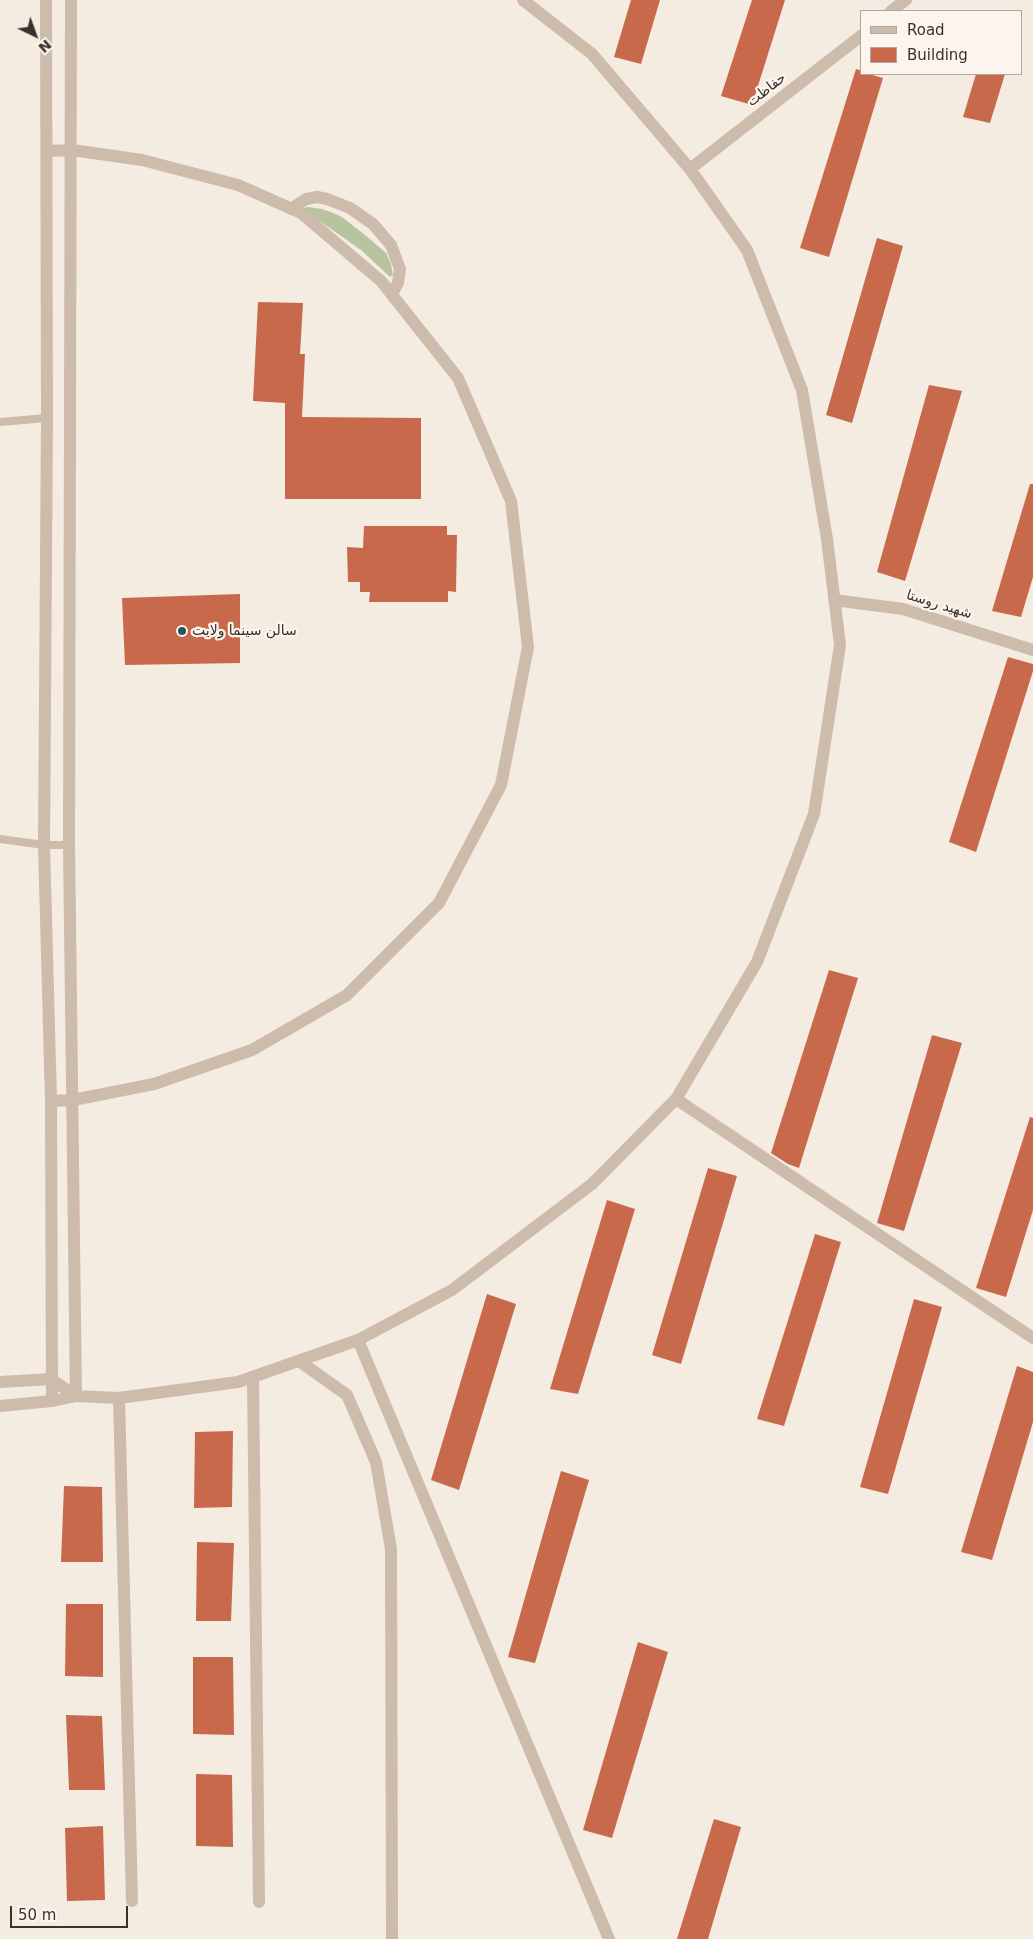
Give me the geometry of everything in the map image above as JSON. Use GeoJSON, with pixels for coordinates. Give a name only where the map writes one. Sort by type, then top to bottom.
{"type":"FeatureCollection","features":[{"type":"Feature","properties":{"kind":"street"},"geometry":{"type":"LineString","coordinates":[[46,0],[47,418],[44,846],[51,1101],[52,1401]]}},
{"type":"Feature","properties":{"kind":"street"},"geometry":{"type":"LineString","coordinates":[[71,0],[69,845],[76,1396]]}},
{"type":"Feature","properties":{"kind":"street"},"geometry":{"type":"LineString","coordinates":[[0,1406],[52,1401],[76,1396],[119,1398],[238,1382],[358,1340],[452,1290],[592,1184],[676,1099],[757,962],[814,814],[840,644],[827,539],[802,390],[747,250],[690,169],[592,54],[523,0]]}},
{"type":"Feature","properties":{"kind":"street"},"geometry":{"type":"LineString","coordinates":[[893,10],[906,0]]}},
{"type":"Feature","properties":{"kind":"street","name":"حفاظت"},"geometry":{"type":"LineString","coordinates":[[690,169],[860,36]]}},
{"type":"Feature","properties":{"kind":"street"},"geometry":{"type":"LineString","coordinates":[[47,151],[72,150],[142,160],[238,185],[301,213],[382,281],[458,378],[511,501],[528,647],[502,785],[439,904],[346,995],[252,1050],[154,1084],[73,1100],[51,1101]]}},
{"type":"Feature","properties":{"kind":"street"},"geometry":{"type":"LineString","coordinates":[[291,208],[306,200],[317,197],[350,208],[373,224],[390,245],[400,269],[398,282],[392,294]]}},
{"type":"Feature","properties":{"kind":"street","name":"شهید روستا"},"geometry":{"type":"LineString","coordinates":[[834,600],[903,609],[1033,650]]}},
{"type":"Feature","properties":{"kind":"street"},"geometry":{"type":"LineString","coordinates":[[676,1099],[1033,1338]]}},
{"type":"Feature","properties":{"kind":"street"},"geometry":{"type":"LineString","coordinates":[[358,1340],[609,1939]]}},
{"type":"Feature","properties":{"kind":"street"},"geometry":{"type":"LineString","coordinates":[[299,1361],[347,1395],[376,1462],[391,1549],[392,1939]]}},
{"type":"Feature","properties":{"kind":"street"},"geometry":{"type":"LineString","coordinates":[[253,1377],[259,1902]]}},
{"type":"Feature","properties":{"kind":"street"},"geometry":{"type":"LineString","coordinates":[[0,1382],[51,1378],[76,1396]]}},
{"type":"Feature","properties":{"kind":"street"},"geometry":{"type":"LineString","coordinates":[[119,1398],[132,1901]]}},
{"type":"Feature","properties":{"kind":"lane"},"geometry":{"type":"LineString","coordinates":[[0,422],[47,418]]}},
{"type":"Feature","properties":{"kind":"lane"},"geometry":{"type":"LineString","coordinates":[[0,839],[44,846],[69,845]]}},
{"type":"Feature","properties":{"kind":"green space"},"geometry":{"type":"Polygon","coordinates":[[[304,208],[322,209],[342,217],[365,235],[386,253],[393,275],[390,277],[361,250],[304,210],[304,208]]]}},
{"type":"Feature","properties":{"kind":"building"},"geometry":{"type":"Polygon","coordinates":[[[631,0],[660,0],[641,64],[614,57],[631,0]]]}},
{"type":"Feature","properties":{"kind":"building"},"geometry":{"type":"Polygon","coordinates":[[[752,0],[785,0],[752,105],[721,96],[752,0]]]}},
{"type":"Feature","properties":{"kind":"building"},"geometry":{"type":"Polygon","coordinates":[[[856,69],[860,70],[860,75],[872,75],[883,78],[829,257],[800,248],[856,69]]]}},
{"type":"Feature","properties":{"kind":"building"},"geometry":{"type":"Polygon","coordinates":[[[976,75],[1005,75],[990,123],[963,117],[976,75]]]}},
{"type":"Feature","properties":{"kind":"building"},"geometry":{"type":"Polygon","coordinates":[[[877,238],[903,246],[852,423],[826,415],[877,238]]]}},
{"type":"Feature","properties":{"kind":"building"},"geometry":{"type":"Polygon","coordinates":[[[258,302],[303,303],[300,354],[305,354],[302,417],[421,418],[421,499],[285,499],[285,403],[253,401],[258,302]]]}},
{"type":"Feature","properties":{"kind":"building"},"geometry":{"type":"Polygon","coordinates":[[[929,385],[962,391],[905,581],[877,572],[929,385]]]}},
{"type":"Feature","properties":{"kind":"building"},"geometry":{"type":"Polygon","coordinates":[[[1030,484],[1033,484],[1033,577],[1021,617],[992,611],[1030,484]]]}},
{"type":"Feature","properties":{"kind":"building"},"geometry":{"type":"Polygon","coordinates":[[[364,526],[447,526],[447,535],[457,535],[456,592],[448,591],[448,602],[369,602],[370,592],[360,592],[360,582],[348,582],[347,547],[363,548],[364,526]]]}},
{"type":"Feature","properties":{"kind":"building","name":"سالن سینما ولایت"},"geometry":{"type":"Polygon","coordinates":[[[240,594],[240,663],[125,665],[122,598],[240,594]]]}},
{"type":"Feature","properties":{"kind":"building"},"geometry":{"type":"Polygon","coordinates":[[[1008,657],[1033,664],[1033,671],[976,852],[949,842],[1008,657]]]}},
{"type":"Feature","properties":{"kind":"building"},"geometry":{"type":"Polygon","coordinates":[[[829,970],[858,978],[799,1168],[788,1164],[771,1153],[829,970]]]}},
{"type":"Feature","properties":{"kind":"building"},"geometry":{"type":"Polygon","coordinates":[[[932,1035],[962,1043],[904,1231],[877,1223],[932,1035]]]}},
{"type":"Feature","properties":{"kind":"building"},"geometry":{"type":"Polygon","coordinates":[[[1030,1117],[1033,1118],[1033,1210],[1006,1297],[976,1288],[1030,1117]]]}},
{"type":"Feature","properties":{"kind":"building"},"geometry":{"type":"Polygon","coordinates":[[[708,1168],[737,1176],[681,1364],[652,1355],[708,1168]]]}},
{"type":"Feature","properties":{"kind":"building"},"geometry":{"type":"Polygon","coordinates":[[[607,1200],[635,1209],[578,1394],[550,1389],[607,1200]]]}},
{"type":"Feature","properties":{"kind":"building"},"geometry":{"type":"Polygon","coordinates":[[[815,1234],[841,1242],[784,1426],[757,1419],[815,1234]]]}},
{"type":"Feature","properties":{"kind":"building"},"geometry":{"type":"Polygon","coordinates":[[[487,1294],[516,1304],[459,1490],[431,1480],[487,1294]]]}},
{"type":"Feature","properties":{"kind":"building"},"geometry":{"type":"Polygon","coordinates":[[[914,1299],[942,1307],[888,1494],[860,1487],[914,1299]]]}},
{"type":"Feature","properties":{"kind":"building"},"geometry":{"type":"Polygon","coordinates":[[[1017,1366],[1033,1372],[1033,1422],[992,1560],[961,1552],[1017,1366]]]}},
{"type":"Feature","properties":{"kind":"building"},"geometry":{"type":"Polygon","coordinates":[[[233,1431],[232,1507],[194,1508],[195,1432],[233,1431]]]}},
{"type":"Feature","properties":{"kind":"building"},"geometry":{"type":"Polygon","coordinates":[[[561,1471],[589,1480],[535,1663],[508,1657],[561,1471]]]}},
{"type":"Feature","properties":{"kind":"building"},"geometry":{"type":"Polygon","coordinates":[[[64,1486],[102,1487],[103,1562],[61,1562],[64,1486]]]}},
{"type":"Feature","properties":{"kind":"building"},"geometry":{"type":"Polygon","coordinates":[[[197,1542],[234,1543],[231,1621],[196,1621],[197,1542]]]}},
{"type":"Feature","properties":{"kind":"building"},"geometry":{"type":"Polygon","coordinates":[[[66,1604],[103,1604],[103,1677],[65,1676],[66,1604]]]}},
{"type":"Feature","properties":{"kind":"building"},"geometry":{"type":"Polygon","coordinates":[[[638,1642],[668,1652],[612,1838],[583,1830],[638,1642]]]}},
{"type":"Feature","properties":{"kind":"building"},"geometry":{"type":"Polygon","coordinates":[[[193,1657],[233,1657],[234,1735],[193,1734],[193,1657]]]}},
{"type":"Feature","properties":{"kind":"building"},"geometry":{"type":"Polygon","coordinates":[[[66,1715],[102,1716],[105,1790],[69,1790],[66,1715]]]}},
{"type":"Feature","properties":{"kind":"building"},"geometry":{"type":"Polygon","coordinates":[[[196,1774],[232,1775],[233,1847],[196,1846],[196,1774]]]}},
{"type":"Feature","properties":{"kind":"building"},"geometry":{"type":"Polygon","coordinates":[[[714,1819],[741,1827],[708,1939],[677,1939],[714,1819]]]}},
{"type":"Feature","properties":{"kind":"building"},"geometry":{"type":"Polygon","coordinates":[[[103,1826],[105,1900],[67,1901],[65,1828],[103,1826]]]}},
{"type":"Feature","properties":{"kind":"place","name":"سالن سینما ولایت"},"geometry":{"type":"Point","coordinates":[182,631]}}]}
